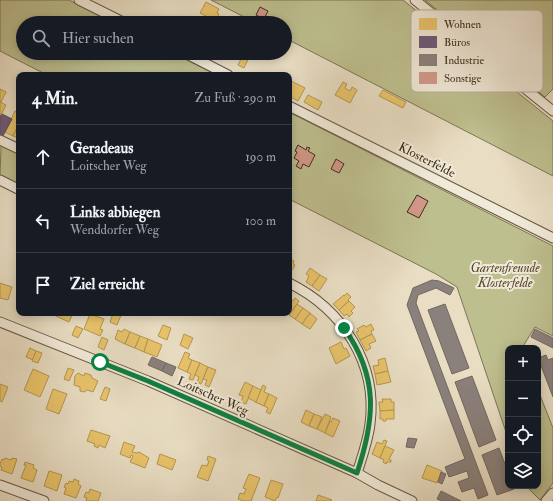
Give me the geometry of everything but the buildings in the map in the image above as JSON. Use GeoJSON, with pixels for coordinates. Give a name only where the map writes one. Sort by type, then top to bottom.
{"type":"FeatureCollection","features":[{"type":"Feature","properties":{"kind":"street"},"geometry":{"type":"LineString","coordinates":[[80,0],[111,16]]}},
{"type":"Feature","properties":{"kind":"street"},"geometry":{"type":"LineString","coordinates":[[415,0],[427,10]]}},
{"type":"Feature","properties":{"kind":"street"},"geometry":{"type":"LineString","coordinates":[[199,60],[222,72]]}},
{"type":"Feature","properties":{"kind":"street"},"geometry":{"type":"LineString","coordinates":[[529,92],[553,111]]}},
{"type":"Feature","properties":{"kind":"street","name":"Klosterfelde"},"geometry":{"type":"LineString","coordinates":[[292,108],[553,238]]}},
{"type":"Feature","properties":{"kind":"street"},"geometry":{"type":"LineString","coordinates":[[0,140],[16,148]]}},
{"type":"Feature","properties":{"kind":"street"},"geometry":{"type":"LineString","coordinates":[[0,180],[16,188]]}},
{"type":"Feature","properties":{"kind":"street"},"geometry":{"type":"LineString","coordinates":[[292,285],[318,301],[339,321],[355,345],[364,367],[370,396],[371,419],[367,441],[357,473]]}},
{"type":"Feature","properties":{"kind":"street","name":"Loitscher Weg"},"geometry":{"type":"LineString","coordinates":[[0,322],[148,381],[357,473],[412,501]]}},
{"type":"Feature","properties":{"kind":"street"},"geometry":{"type":"LineString","coordinates":[[0,484],[44,501]]}},
{"type":"Feature","properties":{"kind":"street"},"geometry":{"type":"LineString","coordinates":[[546,501],[553,492]]}},
{"type":"Feature","properties":{"kind":"green space"},"geometry":{"type":"Polygon","coordinates":[[[0,0],[69,0],[100,16],[16,16],[16,59],[0,51],[0,0]]]}},
{"type":"Feature","properties":{"kind":"green space"},"geometry":{"type":"Polygon","coordinates":[[[211,0],[403,0],[415,10],[411,10],[411,92],[517,92],[553,121],[553,176],[292,42],[292,16],[242,16],[211,0]]]}},
{"type":"Feature","properties":{"kind":"green space"},"geometry":{"type":"Polygon","coordinates":[[[425,0],[553,0],[553,89],[545,97],[539,92],[543,92],[543,10],[437,10],[425,0]]]}},
{"type":"Feature","properties":{"kind":"green space"},"geometry":{"type":"Polygon","coordinates":[[[18,60],[187,60],[211,72],[41,72],[18,60]]]}},
{"type":"Feature","properties":{"kind":"green space","name":"Gartenfreunde Klosterfelde"},"geometry":{"type":"Polygon","coordinates":[[[292,114],[553,246],[553,336],[535,327],[524,345],[505,345],[505,429],[457,287],[436,274],[292,201],[292,114]]]}},
{"type":"Feature","properties":{"kind":"green space"},"geometry":{"type":"Polygon","coordinates":[[[1,146],[16,153],[16,185],[0,177],[1,146]]]}},
{"type":"Feature","properties":{"kind":"green space"},"geometry":{"type":"Polygon","coordinates":[[[541,398],[553,428],[553,483],[540,500],[529,489],[541,489],[541,398]]]}},
{"type":"Feature","properties":{"kind":"route"},"geometry":{"type":"LineString","coordinates":[[100,362],[148,381],[357,473],[367,441],[371,419],[371,402],[368,380],[360,354],[350,335],[344,328]]}}]}
